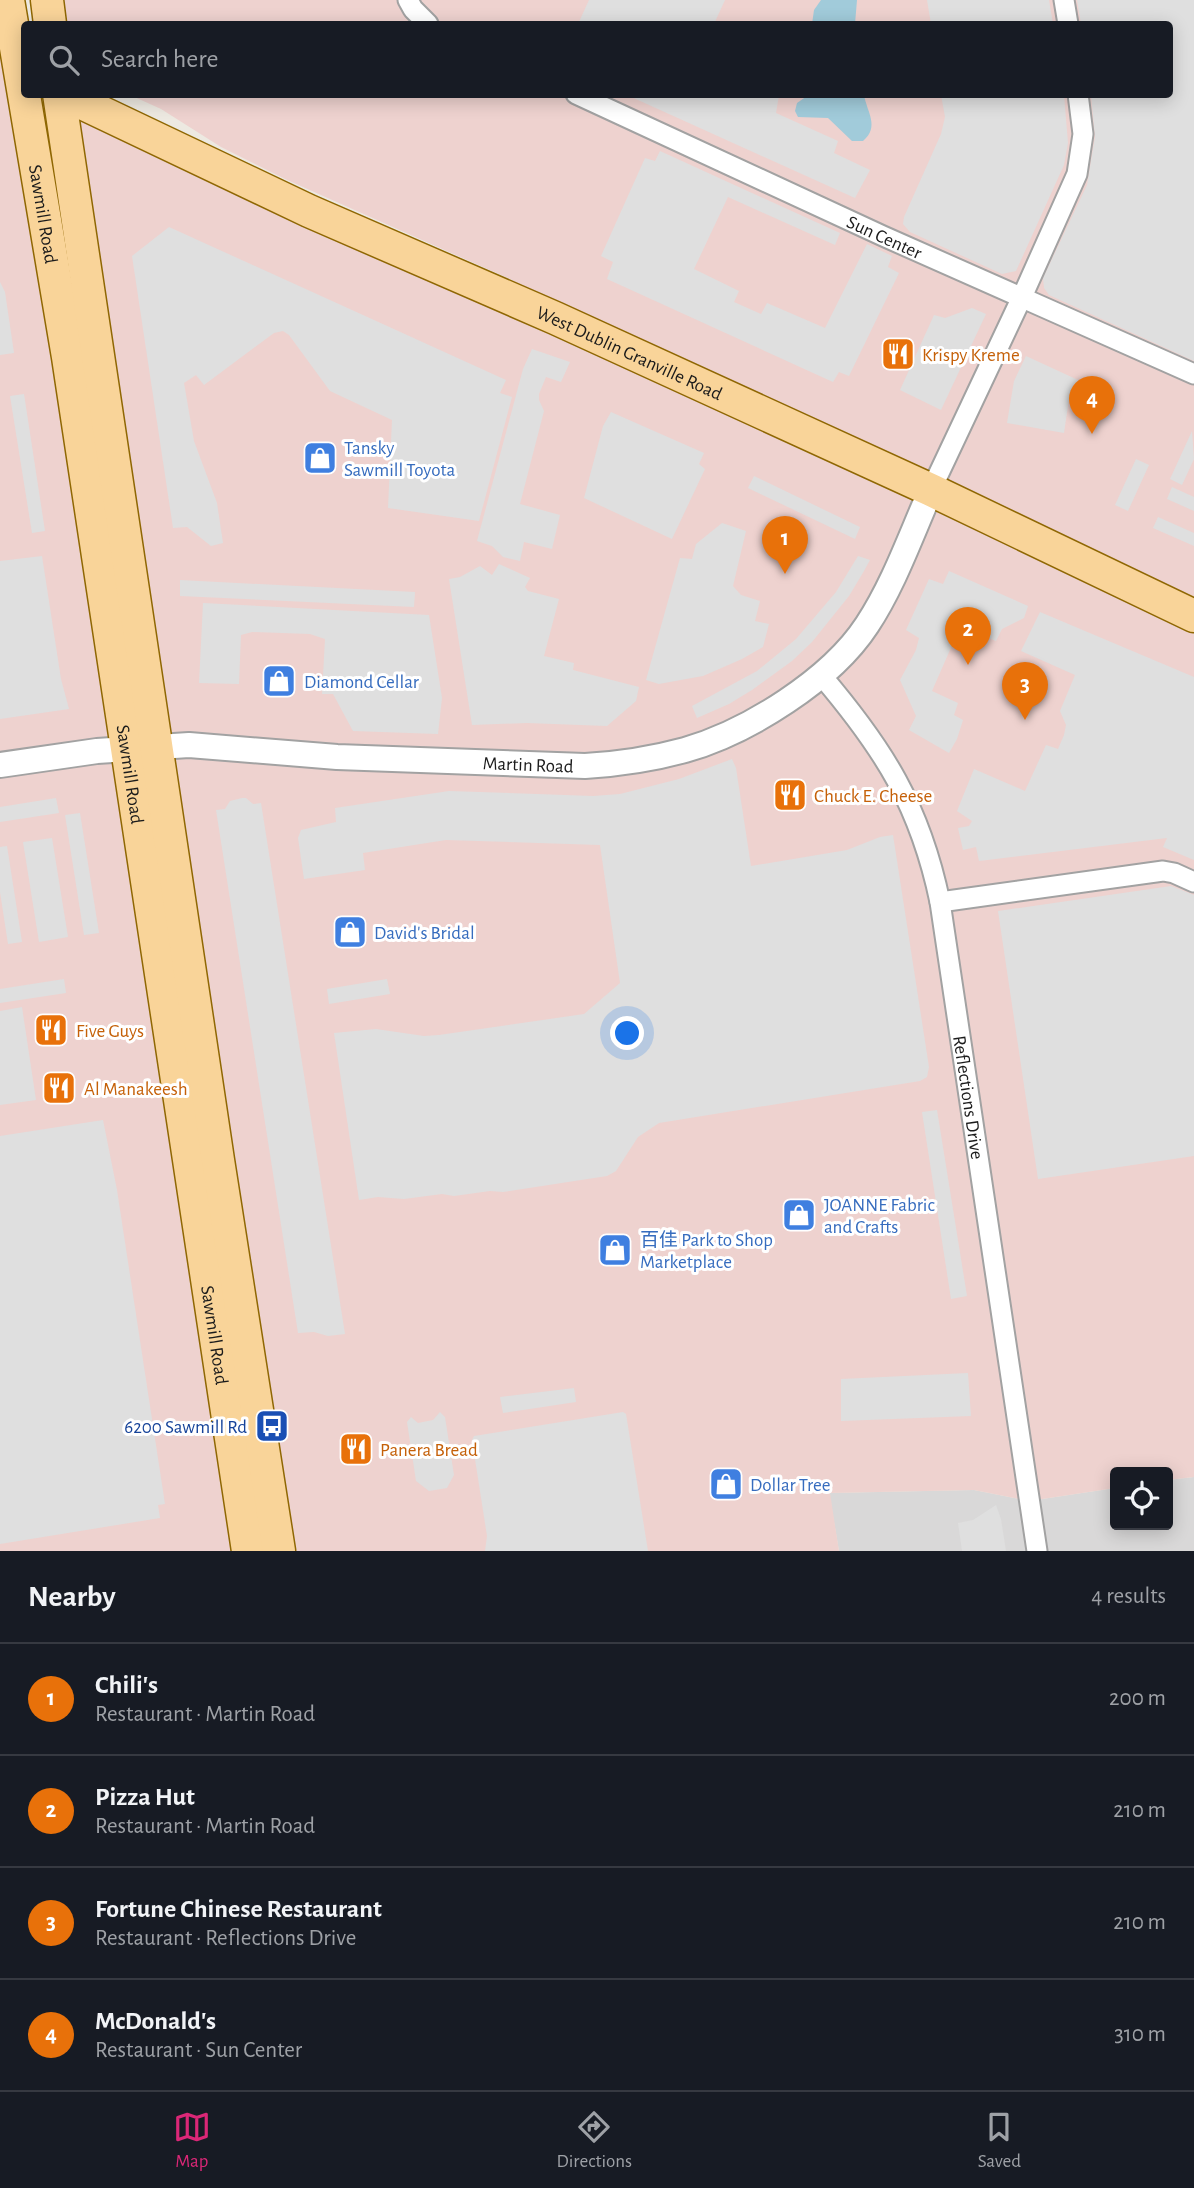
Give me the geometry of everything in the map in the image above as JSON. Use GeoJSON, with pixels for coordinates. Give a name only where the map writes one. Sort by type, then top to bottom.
{"type":"FeatureCollection","features":[{"type":"Feature","properties":{"kind":"main road","name":"Sawmill Road"},"geometry":{"type":"LineString","coordinates":[[8,0],[15,75],[141,748],[279,1551]]}},
{"type":"Feature","properties":{"kind":"main road"},"geometry":{"type":"LineString","coordinates":[[47,0],[50,21]]}},
{"type":"Feature","properties":{"kind":"main road","name":"Sawmill Road"},"geometry":{"type":"LineString","coordinates":[[61,98],[141,748],[248,1551]]}},
{"type":"Feature","properties":{"kind":"main road","name":"West Dublin Granville Road"},"geometry":{"type":"LineString","coordinates":[[70,98],[321,216],[555,318],[930,490],[1194,616]]}},
{"type":"Feature","properties":{"kind":"street"},"geometry":{"type":"LineString","coordinates":[[408,0],[425,21]]}},
{"type":"Feature","properties":{"kind":"street"},"geometry":{"type":"LineString","coordinates":[[1064,0],[1068,21]]}},
{"type":"Feature","properties":{"kind":"street","name":"Sun Center"},"geometry":{"type":"LineString","coordinates":[[585,98],[1194,374]]}},
{"type":"Feature","properties":{"kind":"street"},"geometry":{"type":"LineString","coordinates":[[930,490],[1077,174],[1083,134],[1078,98]]}},
{"type":"Feature","properties":{"kind":"street","name":"Martin Road"},"geometry":{"type":"LineString","coordinates":[[0,765],[141,748],[208,746],[282,754],[541,765],[620,764],[687,749],[755,719],[821,675],[841,656],[867,624],[886,590],[930,490]]}},
{"type":"Feature","properties":{"kind":"street","name":"Reflections Drive"},"geometry":{"type":"LineString","coordinates":[[821,675],[874,741],[903,789],[925,841],[940,902],[1037,1551]]}},
{"type":"Feature","properties":{"kind":"street"},"geometry":{"type":"LineString","coordinates":[[940,902],[1163,871],[1194,882]]}},
{"type":"Feature","properties":{"kind":"shaded area"},"geometry":{"type":"Polygon","coordinates":[[[0,0],[238,1551],[0,1551],[0,0]]]}},
{"type":"Feature","properties":{"kind":"shaded area"},"geometry":{"type":"Polygon","coordinates":[[[64,0],[1194,0],[1194,1477],[1173,1479],[1173,1467],[1110,1467],[1110,1489],[1029,1501],[974,1490],[830,1493],[839,1551],[278,1551],[63,98],[70,98],[553,316],[512,280],[285,179],[221,147],[161,109],[137,98],[1173,98],[1173,21],[67,21],[64,0]]]}},
{"type":"Feature","properties":{"kind":"shaded area"},"geometry":{"type":"Polygon","coordinates":[[[589,0],[725,0],[715,21],[579,21],[589,0]]]}},
{"type":"Feature","properties":{"kind":"shaded area"},"geometry":{"type":"Polygon","coordinates":[[[927,0],[1049,0],[1052,21],[930,21],[927,0]]]}},
{"type":"Feature","properties":{"kind":"shaded area"},"geometry":{"type":"Polygon","coordinates":[[[1077,0],[1194,0],[1194,361],[1049,295],[1044,288],[1043,278],[1087,185],[1095,137],[1091,98],[1173,98],[1173,21],[1080,21],[1077,0]]]}},
{"type":"Feature","properties":{"kind":"shaded area"},"geometry":{"type":"Polygon","coordinates":[[[634,98],[778,98],[776,113],[838,141],[834,153],[870,170],[855,198],[634,98]]]}},
{"type":"Feature","properties":{"kind":"shaded area"},"geometry":{"type":"Polygon","coordinates":[[[942,98],[1064,98],[1068,143],[1064,165],[1016,271],[1002,274],[910,232],[903,224],[941,134],[945,117],[942,98]]]}},
{"type":"Feature","properties":{"kind":"shaded area"},"geometry":{"type":"Polygon","coordinates":[[[660,151],[840,233],[835,245],[728,197],[694,269],[739,291],[734,302],[761,314],[767,303],[825,328],[867,244],[892,256],[888,267],[899,273],[849,376],[839,372],[833,382],[607,279],[613,262],[601,256],[645,158],[655,161],[660,151]]]}},
{"type":"Feature","properties":{"kind":"shaded area"},"geometry":{"type":"Polygon","coordinates":[[[169,227],[506,380],[500,393],[512,397],[479,521],[388,508],[392,420],[330,391],[289,335],[283,331],[274,333],[204,385],[196,375],[184,383],[194,441],[217,503],[223,543],[211,546],[187,527],[173,528],[132,256],[169,227]]]}},
{"type":"Feature","properties":{"kind":"shaded area"},"geometry":{"type":"Polygon","coordinates":[[[0,282],[5,292],[14,353],[0,355],[0,282]]]}},
{"type":"Feature","properties":{"kind":"shaded area"},"geometry":{"type":"Polygon","coordinates":[[[972,308],[986,314],[941,410],[900,390],[934,315],[945,318],[972,308]]]}},
{"type":"Feature","properties":{"kind":"shaded area"},"geometry":{"type":"Polygon","coordinates":[[[532,349],[570,362],[561,382],[546,377],[539,394],[544,411],[520,504],[560,515],[552,549],[524,542],[520,561],[503,557],[492,546],[477,541],[523,369],[532,349]]]}},
{"type":"Feature","properties":{"kind":"shaded area"},"geometry":{"type":"Polygon","coordinates":[[[1026,356],[1078,380],[1069,399],[1064,433],[1007,423],[1014,381],[1026,356]]]}},
{"type":"Feature","properties":{"kind":"shaded area"},"geometry":{"type":"Polygon","coordinates":[[[24,394],[45,531],[32,533],[10,396],[24,394]]]}},
{"type":"Feature","properties":{"kind":"shaded area"},"geometry":{"type":"Polygon","coordinates":[[[611,412],[704,453],[699,464],[705,469],[672,539],[584,498],[603,426],[611,412]]]}},
{"type":"Feature","properties":{"kind":"shaded area"},"geometry":{"type":"Polygon","coordinates":[[[1192,431],[1194,459],[1182,485],[1170,479],[1192,431]]]}},
{"type":"Feature","properties":{"kind":"shaded area"},"geometry":{"type":"Polygon","coordinates":[[[1136,459],[1149,465],[1128,511],[1115,505],[1136,459]]]}},
{"type":"Feature","properties":{"kind":"shaded area"},"geometry":{"type":"Polygon","coordinates":[[[754,476],[860,527],[855,539],[748,488],[754,476]]]}},
{"type":"Feature","properties":{"kind":"shaded area"},"geometry":{"type":"Polygon","coordinates":[[[1172,487],[1194,497],[1194,511],[1167,499],[1172,487]]]}},
{"type":"Feature","properties":{"kind":"shaded area"},"geometry":{"type":"Polygon","coordinates":[[[1158,517],[1194,533],[1194,546],[1153,528],[1158,517]]]}},
{"type":"Feature","properties":{"kind":"shaded area"},"geometry":{"type":"Polygon","coordinates":[[[722,523],[746,531],[733,586],[741,595],[760,601],[755,621],[769,624],[763,647],[703,676],[659,684],[646,680],[680,558],[692,559],[696,544],[722,523]]]}},
{"type":"Feature","properties":{"kind":"shaded area"},"geometry":{"type":"Polygon","coordinates":[[[42,556],[61,679],[69,709],[0,719],[0,561],[42,556]]]}},
{"type":"Feature","properties":{"kind":"shaded area"},"geometry":{"type":"Polygon","coordinates":[[[858,556],[870,560],[849,596],[812,642],[792,661],[752,690],[697,718],[692,706],[757,671],[796,639],[836,592],[858,556]]]}},
{"type":"Feature","properties":{"kind":"shaded area"},"geometry":{"type":"Polygon","coordinates":[[[499,564],[530,578],[525,587],[528,591],[559,599],[544,656],[574,663],[573,670],[639,687],[636,701],[607,726],[527,723],[472,725],[449,579],[460,577],[480,566],[492,575],[499,564]]]}},
{"type":"Feature","properties":{"kind":"shaded area"},"geometry":{"type":"Polygon","coordinates":[[[949,571],[1028,606],[1024,618],[1002,629],[996,641],[960,627],[932,691],[958,703],[954,715],[963,720],[949,753],[909,730],[916,716],[900,680],[916,650],[919,638],[906,630],[929,579],[943,584],[949,571]]]}},
{"type":"Feature","properties":{"kind":"shaded area"},"geometry":{"type":"Polygon","coordinates":[[[180,580],[415,592],[414,607],[180,596],[180,580]]]}},
{"type":"Feature","properties":{"kind":"shaded area"},"geometry":{"type":"Polygon","coordinates":[[[203,603],[429,615],[442,698],[438,734],[353,731],[333,694],[322,694],[325,639],[310,634],[252,632],[241,635],[239,684],[199,683],[203,603]]]}},
{"type":"Feature","properties":{"kind":"shaded area"},"geometry":{"type":"Polygon","coordinates":[[[1040,612],[1194,677],[1194,860],[1163,847],[1167,838],[979,861],[976,847],[963,850],[958,828],[969,826],[972,821],[957,811],[974,769],[1025,791],[1046,745],[1058,749],[1064,735],[1066,725],[1060,711],[1075,675],[1021,651],[1040,612]]]}},
{"type":"Feature","properties":{"kind":"shaded area"},"geometry":{"type":"Polygon","coordinates":[[[732,759],[736,768],[751,866],[847,850],[880,837],[893,835],[929,1067],[927,1077],[920,1081],[659,1123],[638,1137],[616,1171],[607,1176],[503,1192],[359,1200],[334,1033],[376,1029],[424,1036],[439,1035],[584,1014],[620,983],[600,845],[446,840],[363,853],[365,870],[304,879],[298,838],[301,830],[336,822],[335,808],[449,791],[593,796],[620,794],[679,779],[732,759]]]}},
{"type":"Feature","properties":{"kind":"shaded area"},"geometry":{"type":"Polygon","coordinates":[[[56,798],[59,813],[0,822],[0,807],[56,798]]]}},
{"type":"Feature","properties":{"kind":"shaded area"},"geometry":{"type":"Polygon","coordinates":[[[242,798],[253,804],[261,803],[345,1334],[328,1336],[314,1332],[298,1333],[216,810],[225,809],[230,801],[242,798]]]}},
{"type":"Feature","properties":{"kind":"shaded area"},"geometry":{"type":"Polygon","coordinates":[[[80,813],[99,933],[84,935],[65,815],[80,813]]]}},
{"type":"Feature","properties":{"kind":"shaded area"},"geometry":{"type":"Polygon","coordinates":[[[52,838],[68,937],[39,942],[23,842],[52,838]]]}},
{"type":"Feature","properties":{"kind":"shaded area"},"geometry":{"type":"Polygon","coordinates":[[[7,846],[22,942],[8,944],[0,892],[0,847],[7,846]]]}},
{"type":"Feature","properties":{"kind":"shaded area"},"geometry":{"type":"Polygon","coordinates":[[[1171,886],[1194,895],[1194,1156],[1038,1179],[998,911],[1171,886]]]}},
{"type":"Feature","properties":{"kind":"shaded area"},"geometry":{"type":"Polygon","coordinates":[[[64,979],[66,993],[0,1003],[0,989],[64,979]]]}},
{"type":"Feature","properties":{"kind":"shaded area"},"geometry":{"type":"Polygon","coordinates":[[[387,979],[390,994],[329,1004],[327,989],[387,979]]]}},
{"type":"Feature","properties":{"kind":"shaded area"},"geometry":{"type":"Polygon","coordinates":[[[22,1007],[36,1100],[0,1105],[0,1011],[22,1007]]]}},
{"type":"Feature","properties":{"kind":"shaded area"},"geometry":{"type":"Polygon","coordinates":[[[937,1110],[967,1296],[951,1299],[922,1112],[937,1110]]]}},
{"type":"Feature","properties":{"kind":"shaded area"},"geometry":{"type":"Polygon","coordinates":[[[103,1120],[117,1190],[165,1504],[158,1505],[160,1518],[0,1544],[0,1136],[103,1120]]]}},
{"type":"Feature","properties":{"kind":"shaded area"},"geometry":{"type":"Polygon","coordinates":[[[968,1373],[971,1416],[841,1421],[841,1379],[968,1373]]]}},
{"type":"Feature","properties":{"kind":"shaded area"},"geometry":{"type":"Polygon","coordinates":[[[574,1388],[576,1402],[503,1413],[500,1397],[574,1388]]]}},
{"type":"Feature","properties":{"kind":"shaded area"},"geometry":{"type":"Polygon","coordinates":[[[440,1412],[445,1417],[454,1475],[447,1488],[429,1491],[416,1481],[407,1422],[411,1417],[418,1423],[433,1420],[440,1412]]]}},
{"type":"Feature","properties":{"kind":"shaded area"},"geometry":{"type":"Polygon","coordinates":[[[623,1412],[626,1414],[648,1551],[485,1551],[487,1536],[472,1440],[474,1436],[623,1412]]]}},
{"type":"Feature","properties":{"kind":"shaded area"},"geometry":{"type":"Polygon","coordinates":[[[1194,1477],[1194,1551],[839,1551],[829,1493],[974,1490],[1029,1501],[1110,1489],[1110,1530],[1173,1530],[1173,1479],[1194,1477]]]}},
{"type":"Feature","properties":{"kind":"shaded area"},"geometry":{"type":"Polygon","coordinates":[[[996,1505],[1006,1551],[962,1551],[958,1523],[973,1520],[996,1505]]]}},
{"type":"Feature","properties":{"kind":"water"},"geometry":{"type":"Polygon","coordinates":[[[821,0],[857,0],[855,21],[812,21],[814,10],[821,0]]]}},
{"type":"Feature","properties":{"kind":"water"},"geometry":{"type":"Polygon","coordinates":[[[804,98],[865,98],[871,130],[863,141],[852,141],[828,118],[798,117],[795,111],[797,103],[804,98]]]}},
{"type":"Feature","properties":{"kind":"place","name":"Krispy Kreme"},"geometry":{"type":"Point","coordinates":[898,354]}},
{"type":"Feature","properties":{"kind":"place","name":"McDonald's"},"geometry":{"type":"Point","coordinates":[1092,434]}},
{"type":"Feature","properties":{"kind":"place","name":"Tansky Sawmill Toyota"},"geometry":{"type":"Point","coordinates":[320,458]}},
{"type":"Feature","properties":{"kind":"place","name":"Chili's"},"geometry":{"type":"Point","coordinates":[785,574]}},
{"type":"Feature","properties":{"kind":"place","name":"Pizza Hut"},"geometry":{"type":"Point","coordinates":[968,665]}},
{"type":"Feature","properties":{"kind":"place","name":"Diamond Cellar"},"geometry":{"type":"Point","coordinates":[279,681]}},
{"type":"Feature","properties":{"kind":"place","name":"Fortune Chinese Restaurant"},"geometry":{"type":"Point","coordinates":[1025,720]}},
{"type":"Feature","properties":{"kind":"place","name":"Chuck E. Cheese"},"geometry":{"type":"Point","coordinates":[790,795]}},
{"type":"Feature","properties":{"kind":"place","name":"David's Bridal"},"geometry":{"type":"Point","coordinates":[350,932]}},
{"type":"Feature","properties":{"kind":"place","name":"Five Guys"},"geometry":{"type":"Point","coordinates":[51,1030]}},
{"type":"Feature","properties":{"kind":"place","name":"Al Manakeesh"},"geometry":{"type":"Point","coordinates":[59,1088]}},
{"type":"Feature","properties":{"kind":"place","name":"JOANNE Fabric and Crafts"},"geometry":{"type":"Point","coordinates":[799,1215]}},
{"type":"Feature","properties":{"kind":"place","name":"百佳 Park to Shop Marketplace"},"geometry":{"type":"Point","coordinates":[615,1250]}},
{"type":"Feature","properties":{"kind":"place","name":"6200 Sawmill Rd"},"geometry":{"type":"Point","coordinates":[272,1426]}},
{"type":"Feature","properties":{"kind":"place","name":"Panera Bread"},"geometry":{"type":"Point","coordinates":[356,1449]}},
{"type":"Feature","properties":{"kind":"place","name":"Dollar Tree"},"geometry":{"type":"Point","coordinates":[726,1484]}}]}
